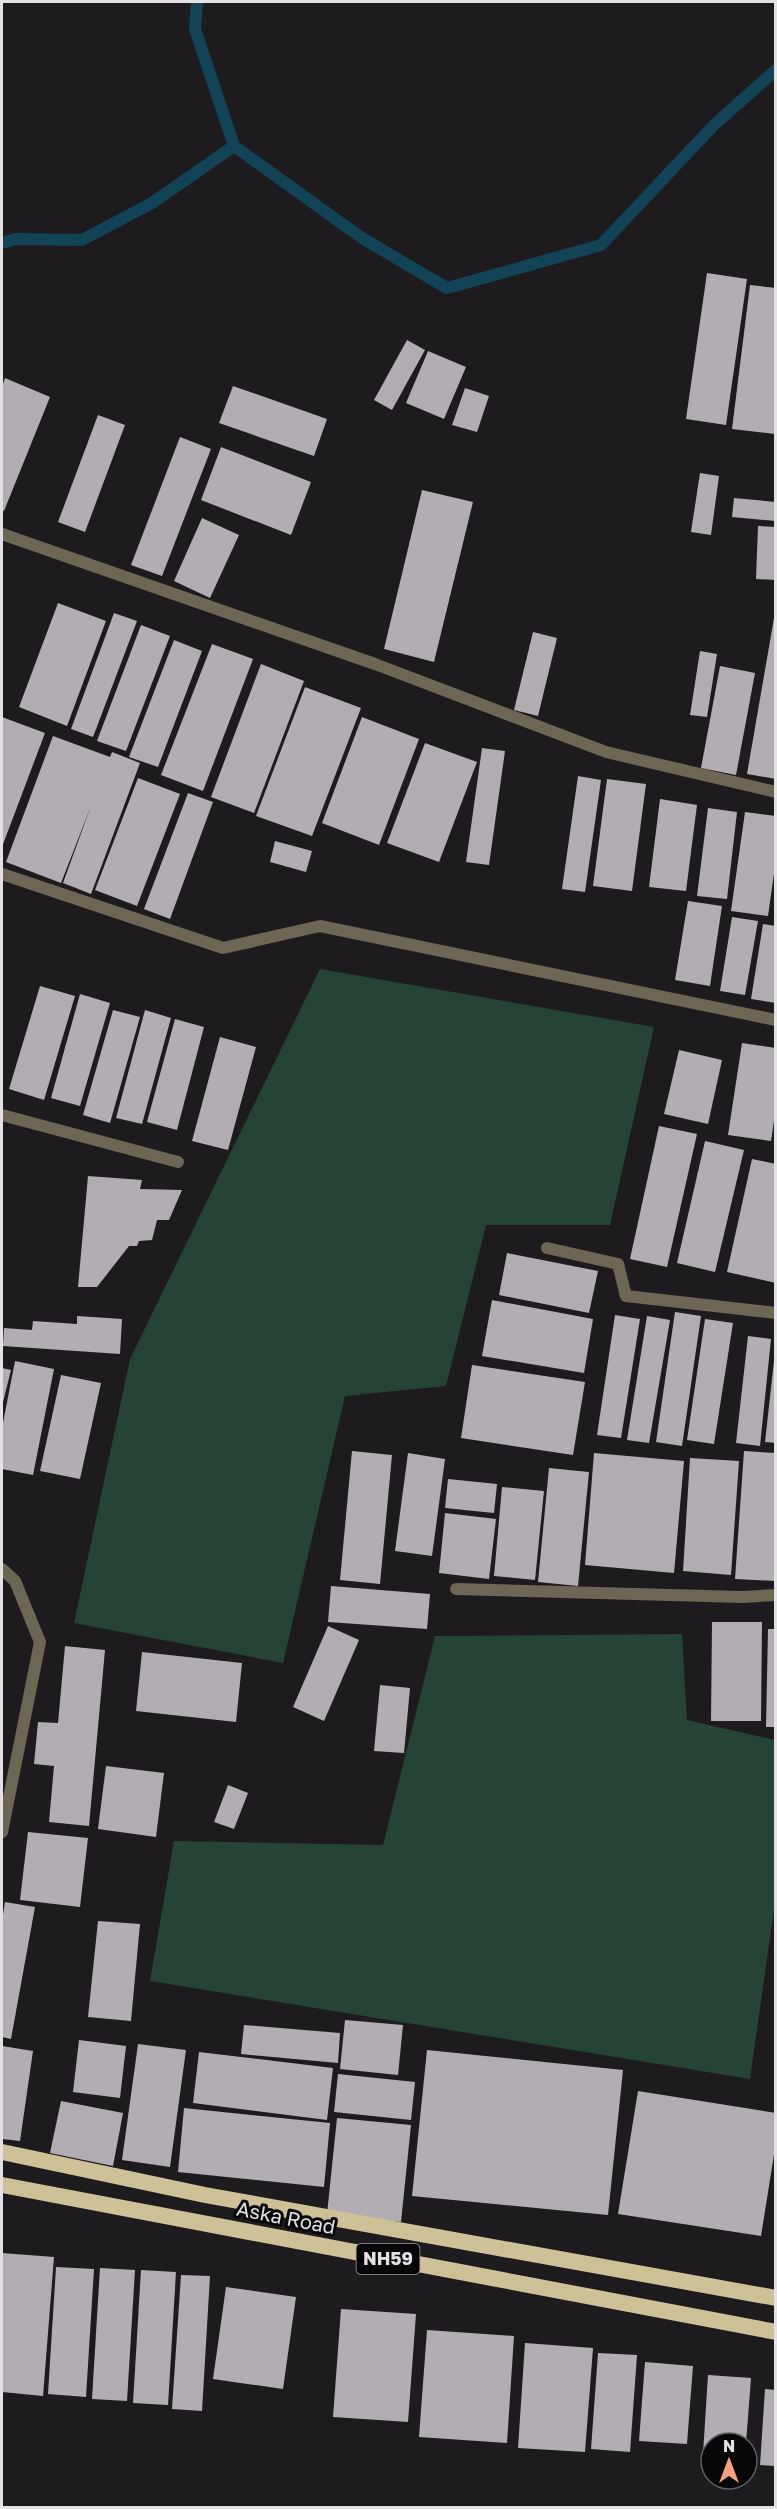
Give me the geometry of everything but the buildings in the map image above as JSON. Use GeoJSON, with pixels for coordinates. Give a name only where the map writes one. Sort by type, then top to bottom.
{"type":"FeatureCollection","features":[{"type":"Feature","properties":{"kind":"highway","name":"NH59"},"geometry":{"type":"LineString","coordinates":[[2,2152],[205,2195],[776,2298]]}},
{"type":"Feature","properties":{"kind":"highway","name":"Aska Road"},"geometry":{"type":"LineString","coordinates":[[2,2185],[776,2332]]}},
{"type":"Feature","properties":{"kind":"street"},"geometry":{"type":"LineString","coordinates":[[2,534],[375,664],[606,752],[776,792]]}},
{"type":"Feature","properties":{"kind":"street"},"geometry":{"type":"LineString","coordinates":[[2,874],[223,948],[320,926],[776,1020]]}},
{"type":"Feature","properties":{"kind":"street"},"geometry":{"type":"LineString","coordinates":[[2,1115],[178,1162]]}},
{"type":"Feature","properties":{"kind":"street"},"geometry":{"type":"LineString","coordinates":[[547,1248],[618,1264],[626,1296],[776,1313]]}},
{"type":"Feature","properties":{"kind":"street"},"geometry":{"type":"LineString","coordinates":[[2,1569],[15,1581],[40,1642],[2,1832]]}},
{"type":"Feature","properties":{"kind":"street"},"geometry":{"type":"LineString","coordinates":[[456,1589],[742,1597],[776,1595]]}},
{"type":"Feature","properties":{"kind":"green space"},"geometry":{"type":"Polygon","coordinates":[[[320,969],[654,1027],[610,1225],[486,1225],[446,1386],[345,1396],[283,1663],[74,1623],[130,1359],[320,969]]]}},
{"type":"Feature","properties":{"kind":"green space"},"geometry":{"type":"Polygon","coordinates":[[[682,1634],[687,1720],[775,1740],[775,1902],[750,2079],[150,1981],[174,1841],[383,1845],[435,1636],[682,1634]]]}},
{"type":"Feature","properties":{"kind":"waterway"},"geometry":{"type":"LineString","coordinates":[[197,2],[195,29],[234,146],[362,238],[447,288],[601,245],[714,125],[776,70]]}},
{"type":"Feature","properties":{"kind":"waterway"},"geometry":{"type":"LineString","coordinates":[[2,243],[16,239],[82,240],[152,203],[234,146]]}}]}
